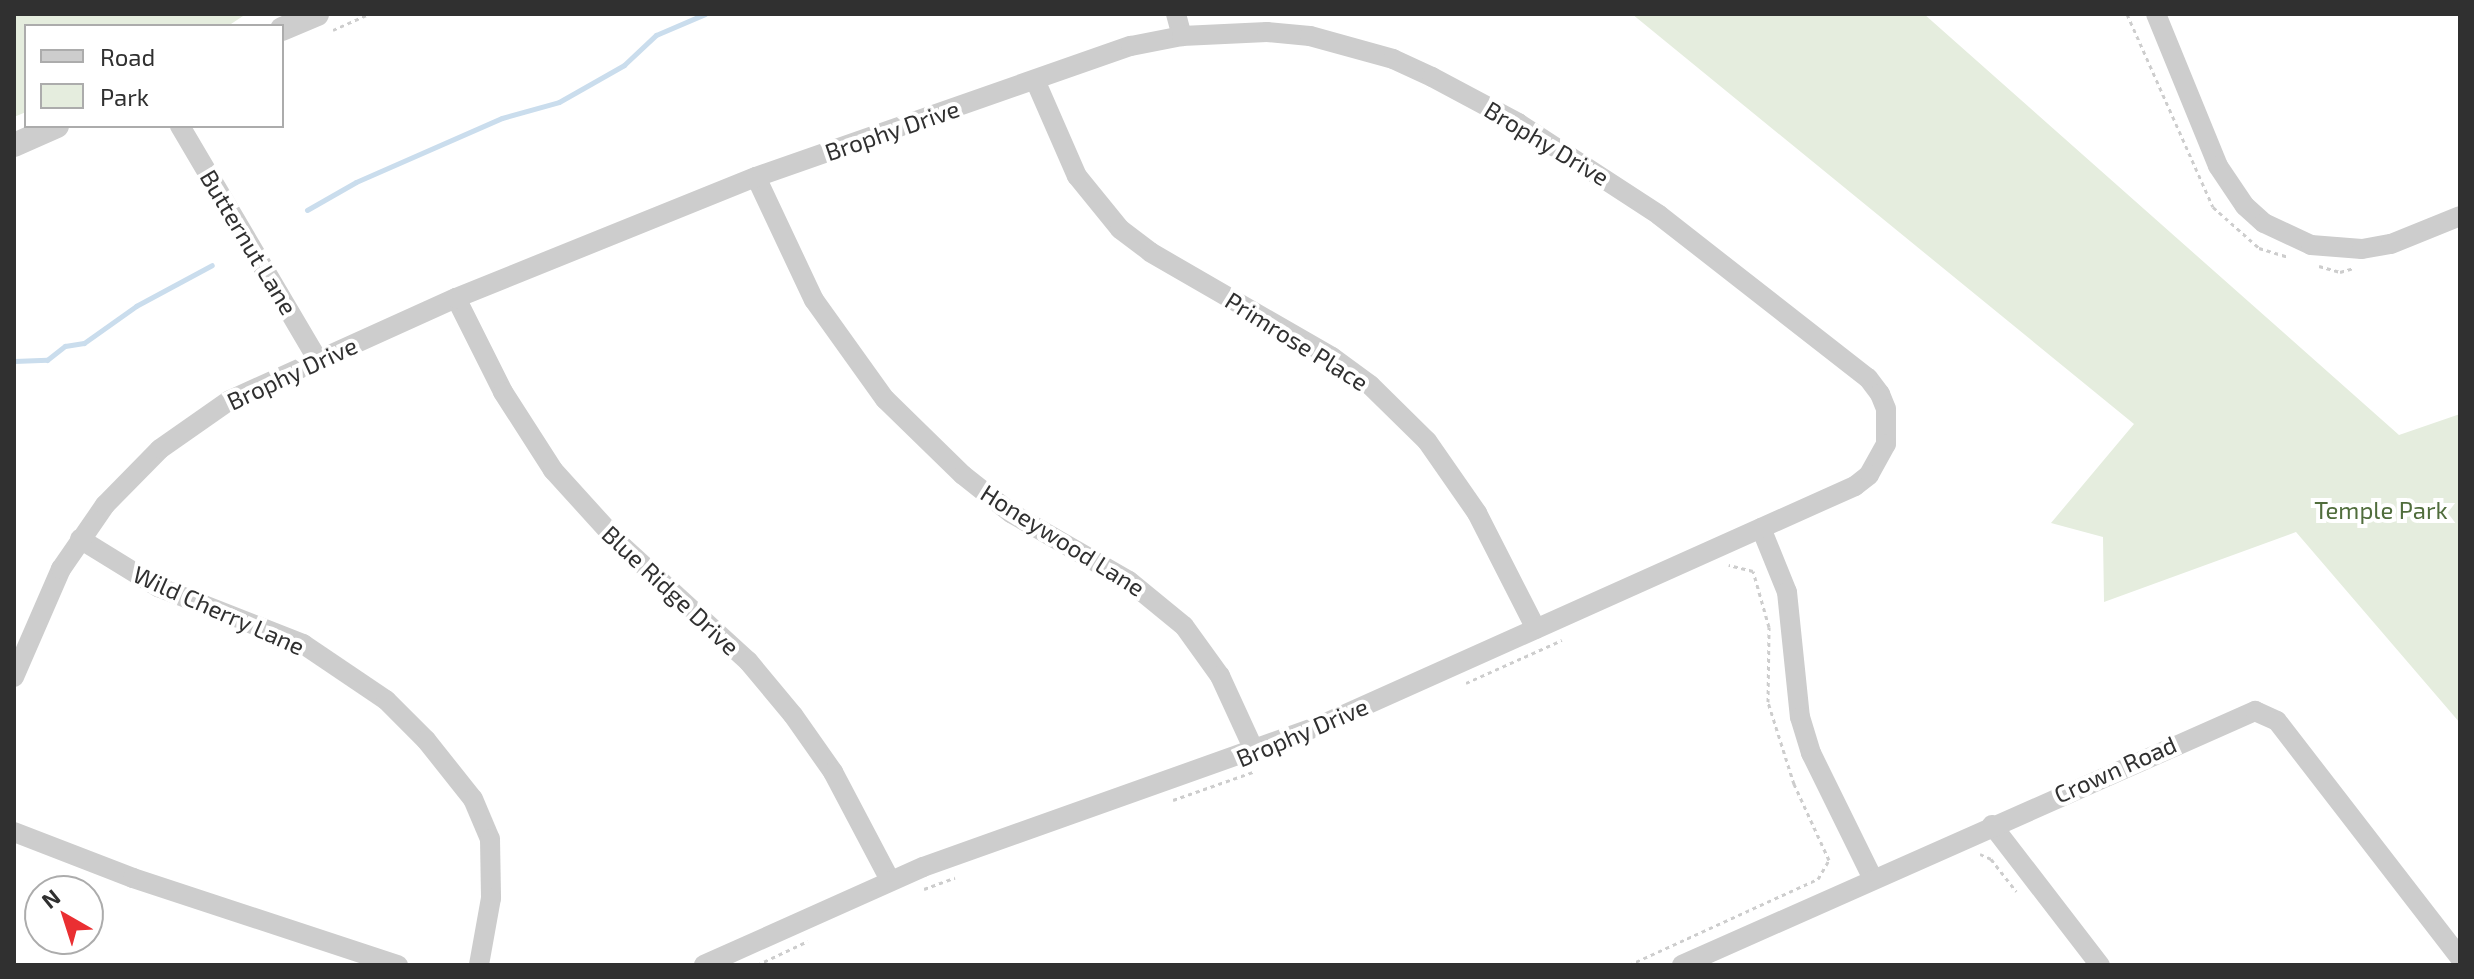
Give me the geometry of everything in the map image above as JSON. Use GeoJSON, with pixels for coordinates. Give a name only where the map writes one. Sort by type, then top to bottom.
{"type":"FeatureCollection","features":[{"type":"Feature","properties":{"kind":"street"},"geometry":{"type":"LineString","coordinates":[[284,28],[317,14]]}},
{"type":"Feature","properties":{"kind":"street"},"geometry":{"type":"LineString","coordinates":[[1176,14],[1182,36]]}},
{"type":"Feature","properties":{"kind":"street"},"geometry":{"type":"LineString","coordinates":[[2156,14],[2218,166],[2237,196],[2264,223],[2311,245],[2362,249],[2391,244],[2460,216]]}},
{"type":"Feature","properties":{"kind":"street","name":"Brophy Drive"},"geometry":{"type":"LineString","coordinates":[[14,677],[43,604],[80,539],[131,476],[185,430],[230,400],[456,298],[756,177],[1131,46],[1182,36],[1238,31],[1310,36],[1379,54],[1432,77],[1518,123],[1659,215],[1868,378],[1886,409],[1886,444],[1879,460],[1855,486],[1536,629],[1256,761],[890,880],[704,965]]}},
{"type":"Feature","properties":{"kind":"street","name":"Primrose Place"},"geometry":{"type":"LineString","coordinates":[[1035,80],[1077,176],[1120,229],[1150,252],[1332,357],[1370,385],[1427,441],[1477,513],[1536,629]]}},
{"type":"Feature","properties":{"kind":"street"},"geometry":{"type":"LineString","coordinates":[[14,145],[52,128]]}},
{"type":"Feature","properties":{"kind":"street","name":"Butternut Lane"},"geometry":{"type":"LineString","coordinates":[[181,128],[317,359]]}},
{"type":"Feature","properties":{"kind":"street","name":"Honeywood Lane"},"geometry":{"type":"LineString","coordinates":[[756,177],[814,300],[885,399],[954,467],[1011,513],[1129,581],[1184,626],[1220,676],[1256,761]]}},
{"type":"Feature","properties":{"kind":"street","name":"Blue Ridge Drive"},"geometry":{"type":"LineString","coordinates":[[456,298],[503,392],[553,470],[622,546],[738,651],[793,715],[847,796],[890,880]]}},
{"type":"Feature","properties":{"kind":"street"},"geometry":{"type":"LineString","coordinates":[[1761,528],[1787,592],[1800,717],[1811,753],[1873,879]]}},
{"type":"Feature","properties":{"kind":"street","name":"Wild Cherry Lane"},"geometry":{"type":"LineString","coordinates":[[80,539],[158,587],[303,644],[386,700],[426,740],[473,799],[490,839],[491,898],[479,965]]}},
{"type":"Feature","properties":{"kind":"street","name":"Crown Road"},"geometry":{"type":"LineString","coordinates":[[1682,965],[2244,712],[2267,714],[2460,958]]}},
{"type":"Feature","properties":{"kind":"street"},"geometry":{"type":"LineString","coordinates":[[1992,825],[2100,965]]}},
{"type":"Feature","properties":{"kind":"street"},"geometry":{"type":"LineString","coordinates":[[14,832],[373,962],[398,965]]}},
{"type":"Feature","properties":{"kind":"path"},"geometry":{"type":"LineString","coordinates":[[2127,14],[2213,207],[2259,248],[2300,260]]}},
{"type":"Feature","properties":{"kind":"path"},"geometry":{"type":"LineString","coordinates":[[2313,264],[2340,272],[2369,264]]}},
{"type":"Feature","properties":{"kind":"path"},"geometry":{"type":"LineString","coordinates":[[1629,965],[1818,879],[1829,860],[1794,784],[1768,702],[1769,627],[1753,571],[1728,565]]}},
{"type":"Feature","properties":{"kind":"path"},"geometry":{"type":"LineString","coordinates":[[1461,685],[1575,634]]}},
{"type":"Feature","properties":{"kind":"path"},"geometry":{"type":"LineString","coordinates":[[1167,802],[1256,761]]}},
{"type":"Feature","properties":{"kind":"path"},"geometry":{"type":"LineString","coordinates":[[1974,851],[1991,859],[2019,894]]}},
{"type":"Feature","properties":{"kind":"path"},"geometry":{"type":"LineString","coordinates":[[912,893],[957,877]]}},
{"type":"Feature","properties":{"kind":"path"},"geometry":{"type":"LineString","coordinates":[[757,965],[811,940]]}},
{"type":"Feature","properties":{"kind":"green space"},"geometry":{"type":"Polygon","coordinates":[[[14,14],[246,14],[231,24],[24,24],[24,113],[14,117],[14,14]]]}},
{"type":"Feature","properties":{"kind":"green space","name":"Temple Park"},"geometry":{"type":"Polygon","coordinates":[[[1632,14],[1924,14],[2399,435],[2460,414],[2460,723],[2296,532],[2104,602],[2103,537],[2051,523],[2134,424],[1632,14]]]}},
{"type":"Feature","properties":{"kind":"waterway"},"geometry":{"type":"LineString","coordinates":[[307,210],[356,182],[502,118],[559,102],[624,65],[656,35],[705,14]]}},
{"type":"Feature","properties":{"kind":"waterway"},"geometry":{"type":"LineString","coordinates":[[14,361],[47,360],[65,346],[84,343],[136,306],[212,265]]}}]}
